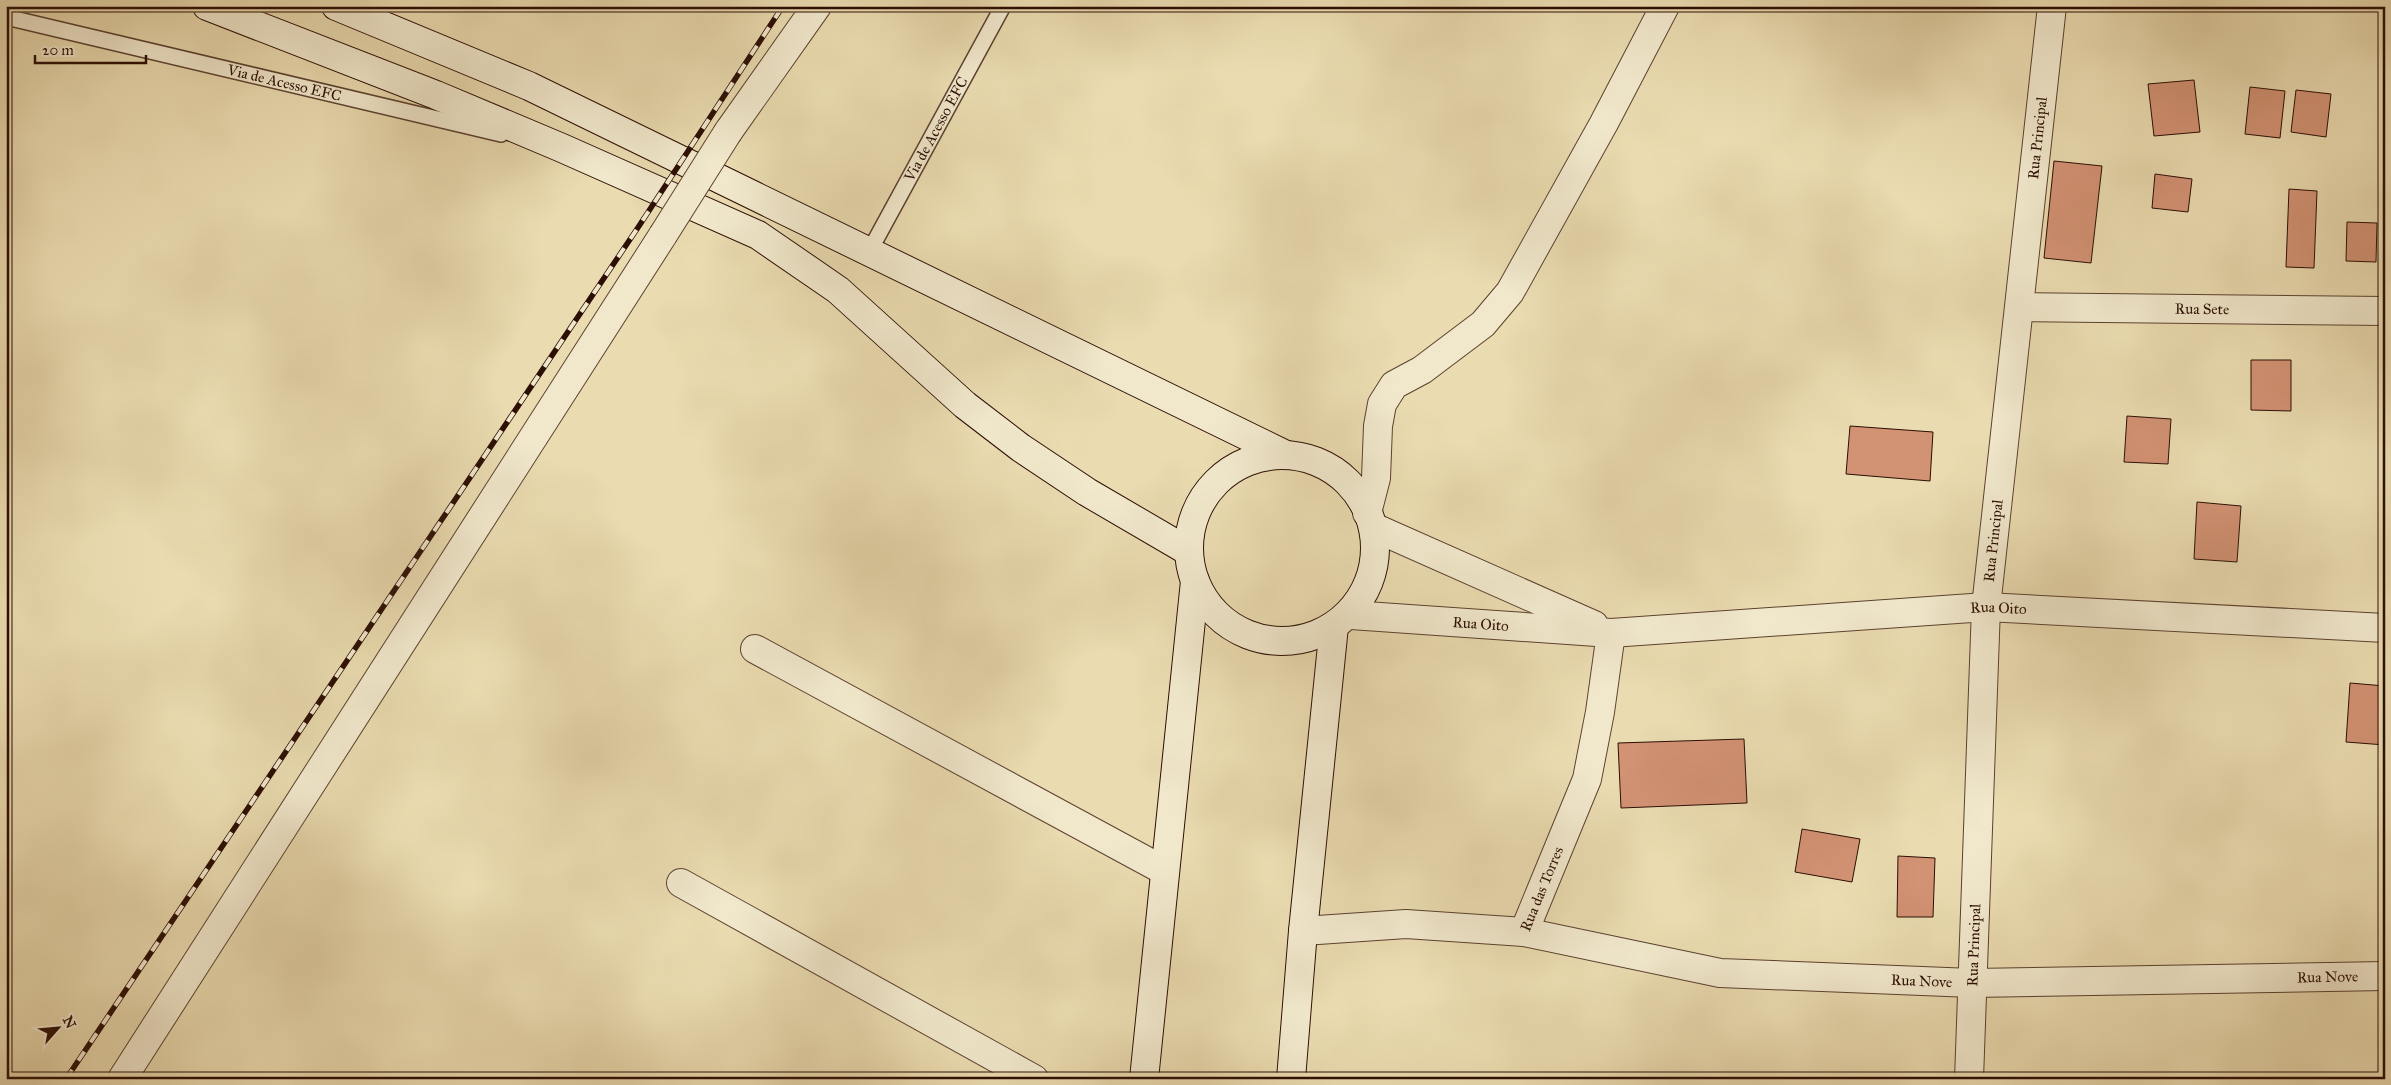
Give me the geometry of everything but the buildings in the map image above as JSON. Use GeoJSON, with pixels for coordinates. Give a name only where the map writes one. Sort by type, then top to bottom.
{"type":"FeatureCollection","features":[{"type":"Feature","properties":{"kind":"street"},"geometry":{"type":"LineString","coordinates":[[207,6],[562,148],[758,235],[838,290],[965,405],[1021,448],[1087,492],[1188,552]]}},
{"type":"Feature","properties":{"kind":"street"},"geometry":{"type":"LineString","coordinates":[[336,6],[530,86],[1284,454],[1315,460],[1341,475],[1362,499],[1370,520],[1375,559],[1366,589],[1343,620],[1309,638],[1282,641],[1255,638],[1230,626],[1210,607],[1195,581],[1188,552],[1192,522],[1205,494],[1226,472],[1253,458],[1284,454]]}},
{"type":"Feature","properties":{"kind":"street"},"geometry":{"type":"LineString","coordinates":[[122,1079],[728,132],[817,6]]}},
{"type":"Feature","properties":{"kind":"street"},"geometry":{"type":"LineString","coordinates":[[1370,520],[1376,478],[1378,426],[1382,404],[1394,385],[1422,370],[1482,324],[1510,292],[1604,123],[1665,6]]}},
{"type":"Feature","properties":{"kind":"street","name":"Rua Principal"},"geometry":{"type":"LineString","coordinates":[[1969,1079],[1986,606],[2052,6]]}},
{"type":"Feature","properties":{"kind":"street","name":"Rua Sete"},"geometry":{"type":"LineString","coordinates":[[2020,307],[2385,311]]}},
{"type":"Feature","properties":{"kind":"street","name":"Rua Oito"},"geometry":{"type":"LineString","coordinates":[[1370,520],[1611,633]]}},
{"type":"Feature","properties":{"kind":"street"},"geometry":{"type":"LineString","coordinates":[[1144,1079],[1195,581]]}},
{"type":"Feature","properties":{"kind":"street","name":"Rua Oito"},"geometry":{"type":"LineString","coordinates":[[1343,620],[1611,633],[1986,606],[2385,628]]}},
{"type":"Feature","properties":{"kind":"street"},"geometry":{"type":"LineString","coordinates":[[1291,1079],[1303,931],[1343,620]]}},
{"type":"Feature","properties":{"kind":"street","name":"Rua das Torres"},"geometry":{"type":"LineString","coordinates":[[1303,931],[1406,924],[1524,932],[1587,779],[1600,712],[1611,633]]}},
{"type":"Feature","properties":{"kind":"street"},"geometry":{"type":"LineString","coordinates":[[755,649],[1165,871]]}},
{"type":"Feature","properties":{"kind":"street"},"geometry":{"type":"LineString","coordinates":[[681,883],[1034,1079]]}},
{"type":"Feature","properties":{"kind":"street","name":"Rua Nove"},"geometry":{"type":"LineString","coordinates":[[1524,932],[1720,973],[1972,983],[2385,976]]}},
{"type":"Feature","properties":{"kind":"lane","name":"Via de Acesso EFC"},"geometry":{"type":"LineString","coordinates":[[870,252],[1003,6]]}},
{"type":"Feature","properties":{"kind":"lane","name":"Via de Acesso EFC"},"geometry":{"type":"LineString","coordinates":[[6,18],[562,148]]}},
{"type":"Feature","properties":{"kind":"railway"},"geometry":{"type":"LineString","coordinates":[[66,1079],[639,226],[783,6]]}}]}
